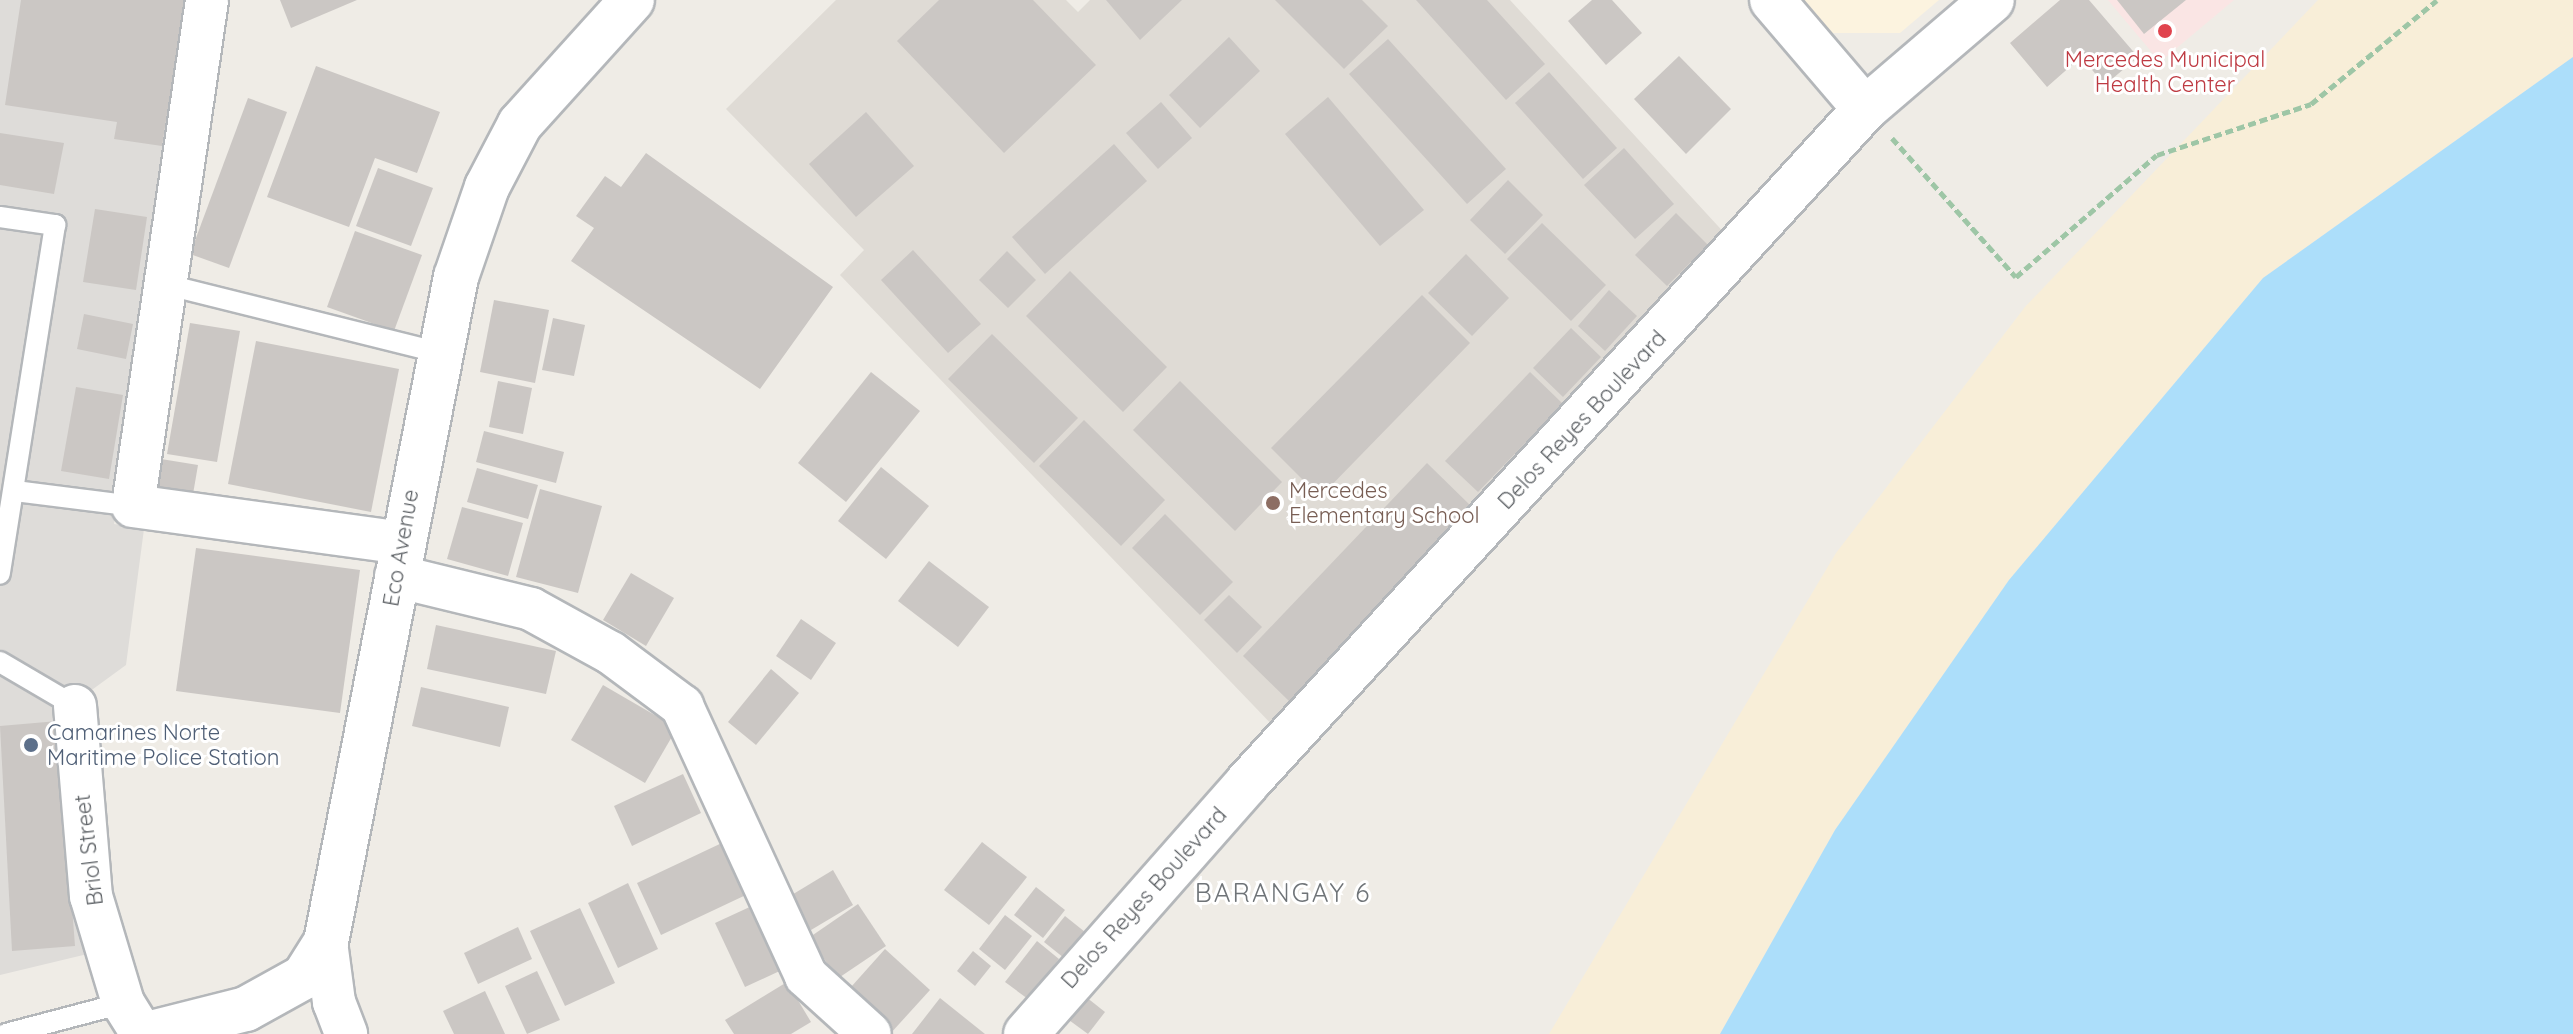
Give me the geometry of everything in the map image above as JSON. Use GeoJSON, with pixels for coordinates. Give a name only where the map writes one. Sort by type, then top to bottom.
{"type":"FeatureCollection","features":[{"type":"Feature","properties":{"kind":"street"},"geometry":{"type":"LineString","coordinates":[[207,0],[133,506],[399,560],[531,609],[611,653],[682,706],[806,976],[870,1034]]}},
{"type":"Feature","properties":{"kind":"street","name":"Eco Avenue"},"geometry":{"type":"LineString","coordinates":[[137,1024],[246,1009],[304,977],[326,942],[437,352],[456,277],[487,187],[520,124],[632,0]]}},
{"type":"Feature","properties":{"kind":"street"},"geometry":{"type":"LineString","coordinates":[[1772,0],[1865,109]]}},
{"type":"Feature","properties":{"kind":"street","name":"Delos Reyes Boulevard"},"geometry":{"type":"LineString","coordinates":[[1026,1034],[1247,783],[1865,109],[1992,0]]}},
{"type":"Feature","properties":{"kind":"street","name":"Briol Street"},"geometry":{"type":"LineString","coordinates":[[75,706],[91,896],[137,1024]]}},
{"type":"Feature","properties":{"kind":"street"},"geometry":{"type":"LineString","coordinates":[[326,942],[334,1002],[346,1034]]}},
{"type":"Feature","properties":{"kind":"lane"},"geometry":{"type":"LineString","coordinates":[[0,217],[55,225],[0,574]]}},
{"type":"Feature","properties":{"kind":"lane"},"geometry":{"type":"LineString","coordinates":[[164,284],[437,352]]}},
{"type":"Feature","properties":{"kind":"lane"},"geometry":{"type":"LineString","coordinates":[[15,491],[133,506]]}},
{"type":"Feature","properties":{"kind":"lane"},"geometry":{"type":"LineString","coordinates":[[0,662],[75,706]]}},
{"type":"Feature","properties":{"kind":"lane"},"geometry":{"type":"LineString","coordinates":[[6,1034],[137,1024]]}},
{"type":"Feature","properties":{"kind":"path"},"geometry":{"type":"LineString","coordinates":[[1865,109],[2016,277],[2157,155],[2311,104],[2437,0]]}},
{"type":"Feature","properties":{"kind":"shaded area"},"geometry":{"type":"Polygon","coordinates":[[[0,0],[185,0],[114,524],[144,529],[126,665],[67,708],[100,951],[0,975],[0,0]]]}},
{"type":"Feature","properties":{"kind":"shaded area","name":"Mercedes Elementary School"},"geometry":{"type":"Polygon","coordinates":[[[836,0],[1066,0],[1078,12],[1090,0],[1510,0],[1729,238],[1279,732],[840,275],[864,250],[726,109],[836,0]]]}},
{"type":"Feature","properties":{"kind":"shaded area"},"geometry":{"type":"Polygon","coordinates":[[[1797,0],[1939,0],[1900,33],[1824,33],[1797,0]]]}},
{"type":"Feature","properties":{"kind":"shaded area","name":"Mercedes Municipal Health Center"},"geometry":{"type":"Polygon","coordinates":[[[2108,0],[2234,0],[2160,62],[2108,0]]]}},
{"type":"Feature","properties":{"kind":"sand"},"geometry":{"type":"Polygon","coordinates":[[[2318,0],[2573,0],[2573,57],[2263,278],[2009,580],[1835,830],[1720,1034],[1549,1034],[1836,553],[2025,307],[2318,0]]]}},
{"type":"Feature","properties":{"kind":"water"},"geometry":{"type":"Polygon","coordinates":[[[2573,57],[2573,1034],[1720,1034],[1835,830],[2009,580],[2263,278],[2573,57]]]}},
{"type":"Feature","properties":{"kind":"building"},"geometry":{"type":"Polygon","coordinates":[[[21,0],[185,0],[162,146],[114,139],[117,122],[5,105],[21,0]]]}},
{"type":"Feature","properties":{"kind":"building"},"geometry":{"type":"Polygon","coordinates":[[[280,0],[357,0],[291,28],[280,0]]]}},
{"type":"Feature","properties":{"kind":"building"},"geometry":{"type":"Polygon","coordinates":[[[939,0],[1033,0],[1096,65],[1004,153],[897,41],[939,0]]]}},
{"type":"Feature","properties":{"kind":"building"},"geometry":{"type":"Polygon","coordinates":[[[1106,0],[1182,0],[1140,40],[1106,0]]]}},
{"type":"Feature","properties":{"kind":"building"},"geometry":{"type":"Polygon","coordinates":[[[1275,0],[1362,0],[1388,26],[1344,69],[1275,0]]]}},
{"type":"Feature","properties":{"kind":"building"},"geometry":{"type":"Polygon","coordinates":[[[1416,0],[1487,0],[1545,64],[1506,100],[1416,0]]]}},
{"type":"Feature","properties":{"kind":"building"},"geometry":{"type":"Polygon","coordinates":[[[1592,0],[1612,0],[1642,33],[1606,65],[1568,21],[1592,0]]]}},
{"type":"Feature","properties":{"kind":"building"},"geometry":{"type":"Polygon","coordinates":[[[2060,0],[2089,0],[2138,57],[2105,85],[2081,57],[2047,87],[2010,43],[2060,0]]]}},
{"type":"Feature","properties":{"kind":"building"},"geometry":{"type":"Polygon","coordinates":[[[2117,0],[2186,0],[2144,34],[2117,0]]]}},
{"type":"Feature","properties":{"kind":"building"},"geometry":{"type":"Polygon","coordinates":[[[1229,37],[1260,71],[1200,128],[1169,95],[1229,37]]]}},
{"type":"Feature","properties":{"kind":"building"},"geometry":{"type":"Polygon","coordinates":[[[1388,39],[1506,169],[1467,204],[1349,74],[1388,39]]]}},
{"type":"Feature","properties":{"kind":"building"},"geometry":{"type":"Polygon","coordinates":[[[1679,56],[1731,109],[1686,154],[1634,99],[1679,56]]]}},
{"type":"Feature","properties":{"kind":"building"},"geometry":{"type":"Polygon","coordinates":[[[316,66],[440,112],[417,173],[375,158],[349,227],[267,197],[316,66]]]}},
{"type":"Feature","properties":{"kind":"building"},"geometry":{"type":"Polygon","coordinates":[[[1549,72],[1617,148],[1583,179],[1515,103],[1549,72]]]}},
{"type":"Feature","properties":{"kind":"building"},"geometry":{"type":"Polygon","coordinates":[[[1328,97],[1424,210],[1380,246],[1285,134],[1328,97]]]}},
{"type":"Feature","properties":{"kind":"building"},"geometry":{"type":"Polygon","coordinates":[[[248,98],[287,112],[229,268],[190,254],[248,98]]]}},
{"type":"Feature","properties":{"kind":"building"},"geometry":{"type":"Polygon","coordinates":[[[1161,102],[1192,138],[1158,169],[1126,133],[1161,102]]]}},
{"type":"Feature","properties":{"kind":"building"},"geometry":{"type":"Polygon","coordinates":[[[866,112],[914,166],[856,217],[809,164],[866,112]]]}},
{"type":"Feature","properties":{"kind":"building"},"geometry":{"type":"Polygon","coordinates":[[[0,133],[64,143],[54,194],[0,185],[0,133]]]}},
{"type":"Feature","properties":{"kind":"building"},"geometry":{"type":"Polygon","coordinates":[[[1114,144],[1147,181],[1045,274],[1012,237],[1114,144]]]}},
{"type":"Feature","properties":{"kind":"building"},"geometry":{"type":"Polygon","coordinates":[[[1624,148],[1674,204],[1635,239],[1584,185],[1624,148]]]}},
{"type":"Feature","properties":{"kind":"building"},"geometry":{"type":"Polygon","coordinates":[[[646,153],[833,287],[760,389],[571,261],[594,228],[576,216],[605,176],[621,187],[646,153]]]}},
{"type":"Feature","properties":{"kind":"building"},"geometry":{"type":"Polygon","coordinates":[[[378,168],[433,188],[411,246],[356,226],[378,168]]]}},
{"type":"Feature","properties":{"kind":"building"},"geometry":{"type":"Polygon","coordinates":[[[1508,180],[1543,215],[1505,254],[1470,220],[1508,180]]]}},
{"type":"Feature","properties":{"kind":"building"},"geometry":{"type":"Polygon","coordinates":[[[95,209],[147,217],[136,290],[83,282],[95,209]]]}},
{"type":"Feature","properties":{"kind":"building"},"geometry":{"type":"Polygon","coordinates":[[[1676,213],[1708,245],[1667,286],[1635,255],[1676,213]]]}},
{"type":"Feature","properties":{"kind":"building"},"geometry":{"type":"Polygon","coordinates":[[[1542,223],[1606,285],[1571,321],[1507,259],[1542,223]]]}},
{"type":"Feature","properties":{"kind":"building"},"geometry":{"type":"Polygon","coordinates":[[[355,231],[422,255],[394,331],[327,307],[355,231]]]}},
{"type":"Feature","properties":{"kind":"building"},"geometry":{"type":"Polygon","coordinates":[[[913,250],[981,324],[948,353],[881,280],[913,250]]]}},
{"type":"Feature","properties":{"kind":"building"},"geometry":{"type":"Polygon","coordinates":[[[1007,251],[1036,280],[1008,308],[979,280],[1007,251]]]}},
{"type":"Feature","properties":{"kind":"building"},"geometry":{"type":"Polygon","coordinates":[[[1466,254],[1509,298],[1472,336],[1428,293],[1466,254]]]}},
{"type":"Feature","properties":{"kind":"building"},"geometry":{"type":"Polygon","coordinates":[[[1070,271],[1167,367],[1123,412],[1026,316],[1070,271]]]}},
{"type":"Feature","properties":{"kind":"building"},"geometry":{"type":"Polygon","coordinates":[[[1609,290],[1637,316],[1605,351],[1578,326],[1609,290]]]}},
{"type":"Feature","properties":{"kind":"building"},"geometry":{"type":"Polygon","coordinates":[[[1422,295],[1470,343],[1320,497],[1271,448],[1422,295]]]}},
{"type":"Feature","properties":{"kind":"building"},"geometry":{"type":"Polygon","coordinates":[[[494,300],[549,310],[535,383],[480,372],[494,300]]]}},
{"type":"Feature","properties":{"kind":"building"},"geometry":{"type":"Polygon","coordinates":[[[84,314],[133,324],[126,359],[77,349],[84,314]]]}},
{"type":"Feature","properties":{"kind":"building"},"geometry":{"type":"Polygon","coordinates":[[[553,318],[585,325],[574,376],[542,370],[553,318]]]}},
{"type":"Feature","properties":{"kind":"building"},"geometry":{"type":"Polygon","coordinates":[[[190,323],[240,331],[217,462],[167,454],[190,323]]]}},
{"type":"Feature","properties":{"kind":"building"},"geometry":{"type":"Polygon","coordinates":[[[1571,328],[1601,357],[1563,397],[1533,368],[1571,328]]]}},
{"type":"Feature","properties":{"kind":"building"},"geometry":{"type":"Polygon","coordinates":[[[992,334],[1078,418],[1034,463],[948,379],[992,334]]]}},
{"type":"Feature","properties":{"kind":"building"},"geometry":{"type":"Polygon","coordinates":[[[256,341],[399,369],[371,512],[228,484],[256,341]]]}},
{"type":"Feature","properties":{"kind":"building"},"geometry":{"type":"Polygon","coordinates":[[[871,372],[920,411],[846,502],[798,463],[871,372]]]}},
{"type":"Feature","properties":{"kind":"building"},"geometry":{"type":"Polygon","coordinates":[[[1530,372],[1563,404],[1478,492],[1445,461],[1530,372]]]}},
{"type":"Feature","properties":{"kind":"building"},"geometry":{"type":"Polygon","coordinates":[[[498,381],[532,388],[523,434],[489,427],[498,381]]]}},
{"type":"Feature","properties":{"kind":"building"},"geometry":{"type":"Polygon","coordinates":[[[1180,381],[1282,482],[1235,531],[1133,430],[1180,381]]]}},
{"type":"Feature","properties":{"kind":"building"},"geometry":{"type":"Polygon","coordinates":[[[76,387],[123,395],[109,479],[61,471],[76,387]]]}},
{"type":"Feature","properties":{"kind":"building"},"geometry":{"type":"Polygon","coordinates":[[[1084,420],[1165,500],[1121,546],[1039,466],[1084,420]]]}},
{"type":"Feature","properties":{"kind":"building"},"geometry":{"type":"Polygon","coordinates":[[[484,431],[564,452],[556,483],[476,462],[484,431]]]}},
{"type":"Feature","properties":{"kind":"building"},"geometry":{"type":"Polygon","coordinates":[[[161,459],[198,465],[192,500],[154,494],[161,459]]]}},
{"type":"Feature","properties":{"kind":"building"},"geometry":{"type":"Polygon","coordinates":[[[1427,463],[1474,509],[1291,703],[1243,656],[1427,463]]]}},
{"type":"Feature","properties":{"kind":"building"},"geometry":{"type":"Polygon","coordinates":[[[881,467],[929,506],[886,559],[838,521],[881,467]]]}},
{"type":"Feature","properties":{"kind":"building"},"geometry":{"type":"Polygon","coordinates":[[[477,468],[538,485],[528,519],[467,502],[477,468]]]}},
{"type":"Feature","properties":{"kind":"building"},"geometry":{"type":"Polygon","coordinates":[[[540,489],[602,506],[578,593],[516,577],[540,489]]]}},
{"type":"Feature","properties":{"kind":"building"},"geometry":{"type":"Polygon","coordinates":[[[462,507],[523,523],[508,576],[447,559],[462,507]]]}},
{"type":"Feature","properties":{"kind":"building"},"geometry":{"type":"Polygon","coordinates":[[[1165,514],[1233,582],[1200,615],[1132,548],[1165,514]]]}},
{"type":"Feature","properties":{"kind":"building"},"geometry":{"type":"Polygon","coordinates":[[[196,548],[360,570],[340,713],[176,691],[196,548]]]}},
{"type":"Feature","properties":{"kind":"building"},"geometry":{"type":"Polygon","coordinates":[[[929,561],[989,607],[958,647],[898,601],[929,561]]]}},
{"type":"Feature","properties":{"kind":"building"},"geometry":{"type":"Polygon","coordinates":[[[631,573],[674,598],[646,646],[603,620],[631,573]]]}},
{"type":"Feature","properties":{"kind":"building"},"geometry":{"type":"Polygon","coordinates":[[[1229,595],[1262,627],[1237,653],[1204,620],[1229,595]]]}},
{"type":"Feature","properties":{"kind":"building"},"geometry":{"type":"Polygon","coordinates":[[[801,619],[836,643],[811,680],[776,656],[801,619]]]}},
{"type":"Feature","properties":{"kind":"building"},"geometry":{"type":"Polygon","coordinates":[[[436,625],[556,651],[546,694],[427,669],[436,625]]]}},
{"type":"Feature","properties":{"kind":"building"},"geometry":{"type":"Polygon","coordinates":[[[771,669],[799,693],[756,745],[728,722],[771,669]]]}},
{"type":"Feature","properties":{"kind":"building"},"geometry":{"type":"Polygon","coordinates":[[[603,685],[677,728],[645,783],[571,740],[603,685]]]}},
{"type":"Feature","properties":{"kind":"building"},"geometry":{"type":"Polygon","coordinates":[[[421,687],[509,707],[500,747],[412,726],[421,687]]]}},
{"type":"Feature","properties":{"kind":"building"},"geometry":{"type":"Polygon","coordinates":[[[58,721],[75,946],[12,951],[0,726],[58,721]]]}},
{"type":"Feature","properties":{"kind":"building"},"geometry":{"type":"Polygon","coordinates":[[[683,774],[701,813],[632,846],[614,806],[683,774]]]}},
{"type":"Feature","properties":{"kind":"building"},"geometry":{"type":"Polygon","coordinates":[[[724,842],[748,894],[661,935],[637,883],[724,842]]]}},
{"type":"Feature","properties":{"kind":"building"},"geometry":{"type":"Polygon","coordinates":[[[982,842],[1027,877],[989,925],[944,890],[982,842]]]}},
{"type":"Feature","properties":{"kind":"building"},"geometry":{"type":"Polygon","coordinates":[[[833,870],[853,905],[811,930],[790,896],[833,870]]]}},
{"type":"Feature","properties":{"kind":"building"},"geometry":{"type":"Polygon","coordinates":[[[628,883],[658,949],[618,968],[588,903],[628,883]]]}},
{"type":"Feature","properties":{"kind":"building"},"geometry":{"type":"Polygon","coordinates":[[[1036,887],[1065,910],[1043,938],[1014,915],[1036,887]]]}},
{"type":"Feature","properties":{"kind":"building"},"geometry":{"type":"Polygon","coordinates":[[[858,904],[886,946],[837,979],[810,937],[858,904]]]}},
{"type":"Feature","properties":{"kind":"building"},"geometry":{"type":"Polygon","coordinates":[[[754,905],[784,969],[745,987],[715,923],[754,905]]]}},
{"type":"Feature","properties":{"kind":"building"},"geometry":{"type":"Polygon","coordinates":[[[580,908],[615,983],[565,1006],[530,931],[580,908]]]}},
{"type":"Feature","properties":{"kind":"building"},"geometry":{"type":"Polygon","coordinates":[[[1005,915],[1032,936],[1005,970],[979,949],[1005,915]]]}},
{"type":"Feature","properties":{"kind":"building"},"geometry":{"type":"Polygon","coordinates":[[[1065,916],[1085,932],[1064,958],[1044,942],[1065,916]]]}},
{"type":"Feature","properties":{"kind":"building"},"geometry":{"type":"Polygon","coordinates":[[[518,927],[532,959],[478,984],[464,953],[518,927]]]}},
{"type":"Feature","properties":{"kind":"building"},"geometry":{"type":"Polygon","coordinates":[[[1037,941],[1059,959],[1028,999],[1005,982],[1037,941]]]}},
{"type":"Feature","properties":{"kind":"building"},"geometry":{"type":"Polygon","coordinates":[[[885,949],[930,990],[890,1034],[843,996],[885,949]]]}},
{"type":"Feature","properties":{"kind":"building"},"geometry":{"type":"Polygon","coordinates":[[[973,951],[991,966],[975,986],[957,971],[973,951]]]}},
{"type":"Feature","properties":{"kind":"building"},"geometry":{"type":"Polygon","coordinates":[[[537,971],[560,1020],[527,1034],[505,986],[537,971]]]}},
{"type":"Feature","properties":{"kind":"building"},"geometry":{"type":"Polygon","coordinates":[[[787,982],[811,1022],[791,1034],[734,1034],[725,1020],[787,982]]]}},
{"type":"Feature","properties":{"kind":"building"},"geometry":{"type":"Polygon","coordinates":[[[1076,989],[1105,1012],[1088,1034],[1058,1012],[1076,989]]]}},
{"type":"Feature","properties":{"kind":"building"},"geometry":{"type":"Polygon","coordinates":[[[485,991],[505,1034],[454,1034],[443,1011],[485,991]]]}},
{"type":"Feature","properties":{"kind":"building"},"geometry":{"type":"Polygon","coordinates":[[[940,998],[985,1034],[912,1034],[940,998]]]}},
{"type":"Feature","properties":{"kind":"place","name":"Mercedes Municipal Health Center"},"geometry":{"type":"Point","coordinates":[2165,31]}},
{"type":"Feature","properties":{"kind":"place","name":"Mercedes Elementary School"},"geometry":{"type":"Point","coordinates":[1273,503]}},
{"type":"Feature","properties":{"kind":"place","name":"Camarines Norte Maritime Police Station"},"geometry":{"type":"Point","coordinates":[31,745]}},
{"type":"Feature","properties":{"kind":"district","name":"BARANGAY 6"},"geometry":{"type":"Point","coordinates":[1283,893]}}]}
